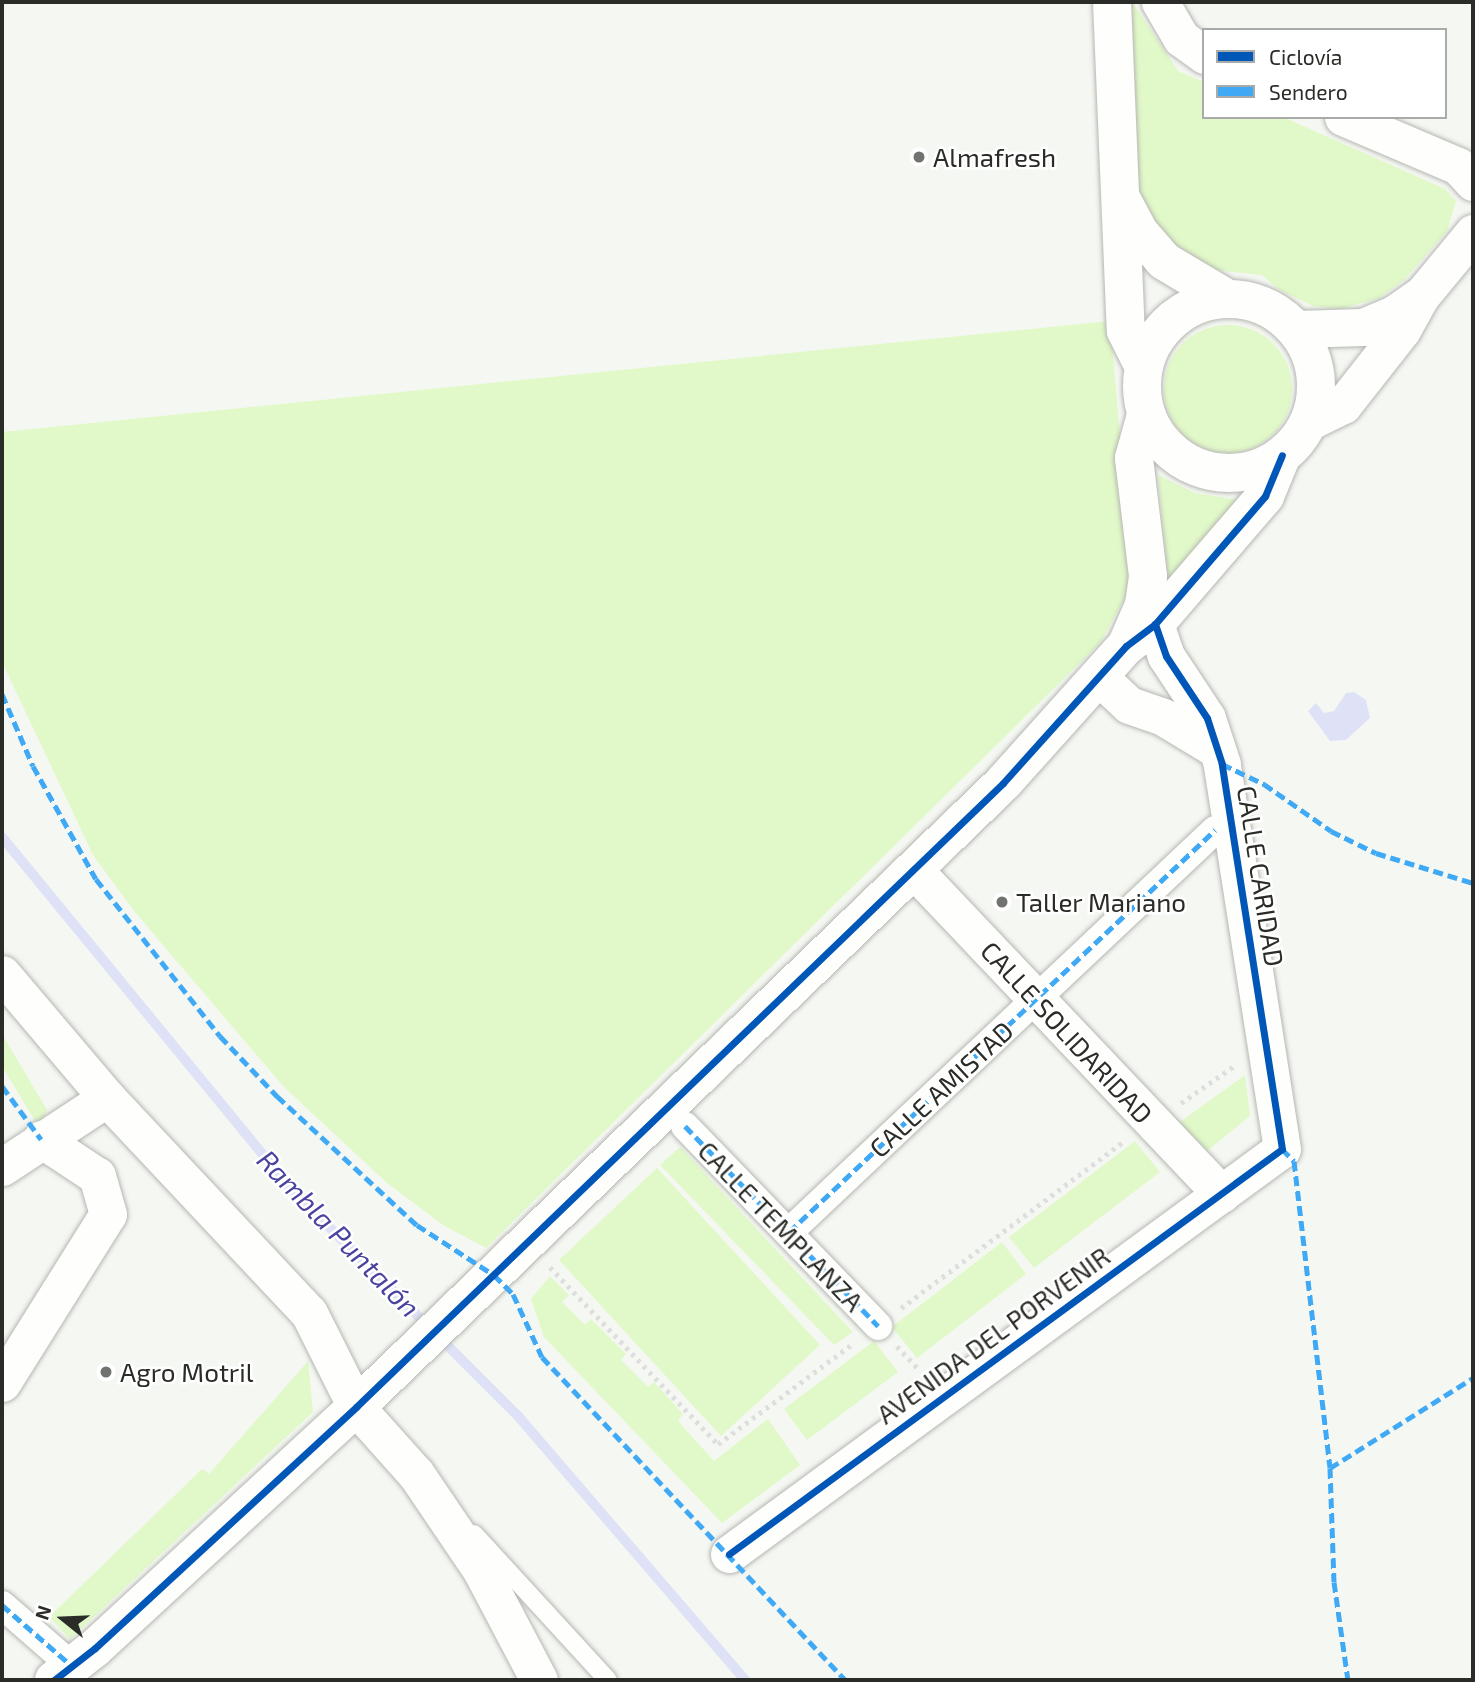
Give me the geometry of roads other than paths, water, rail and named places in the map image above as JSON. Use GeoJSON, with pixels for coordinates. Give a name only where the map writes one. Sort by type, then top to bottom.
{"type":"FeatureCollection","features":[{"type":"Feature","properties":{"kind":"street"},"geometry":{"type":"LineString","coordinates":[[1112,2],[1122,200],[1118,230],[1126,331],[1144,367]]}},
{"type":"Feature","properties":{"kind":"street"},"geometry":{"type":"LineString","coordinates":[[1160,2],[1181,38],[1202,54]]}},
{"type":"Feature","properties":{"kind":"street"},"geometry":{"type":"LineString","coordinates":[[1348,119],[1458,166],[1473,182]]}},
{"type":"Feature","properties":{"kind":"street"},"geometry":{"type":"LineString","coordinates":[[1122,200],[1139,232],[1164,261],[1226,298]]}},
{"type":"Feature","properties":{"kind":"street"},"geometry":{"type":"LineString","coordinates":[[1308,422],[1343,405],[1402,330],[1421,296],[1473,233]]}},
{"type":"Feature","properties":{"kind":"street"},"geometry":{"type":"LineString","coordinates":[[1296,329],[1363,327],[1394,314],[1421,296]]}},
{"type":"Feature","properties":{"kind":"street"},"geometry":{"type":"LineString","coordinates":[[2,1605],[63,1673],[365,1398],[1003,783],[1141,635],[1265,496],[1282,455],[1308,422],[1315,399],[1315,374],[1296,329],[1276,312],[1252,301],[1226,298],[1198,304],[1173,318],[1154,340],[1144,367],[1146,415],[1134,458],[1148,576],[1141,635]]}},
{"type":"Feature","properties":{"kind":"street"},"geometry":{"type":"LineString","coordinates":[[1146,415],[1160,439],[1179,458],[1204,470],[1231,473],[1258,468],[1282,455]]}},
{"type":"Feature","properties":{"kind":"street","name":"CALLE CARIDAD"},"geometry":{"type":"LineString","coordinates":[[1141,635],[1166,656],[1207,718],[1217,755],[1282,1149]]}},
{"type":"Feature","properties":{"kind":"street"},"geometry":{"type":"LineString","coordinates":[[1099,677],[1129,705],[1163,717],[1217,755]]}},
{"type":"Feature","properties":{"kind":"street","name":"CALLE AMISTAD"},"geometry":{"type":"LineString","coordinates":[[789,1232],[1215,830]]}},
{"type":"Feature","properties":{"kind":"street","name":"CALLE SOLIDARIDAD"},"geometry":{"type":"LineString","coordinates":[[913,869],[1221,1194]]}},
{"type":"Feature","properties":{"kind":"street"},"geometry":{"type":"LineString","coordinates":[[2,974],[107,1098],[309,1313],[481,1570],[539,1680]]}},
{"type":"Feature","properties":{"kind":"street"},"geometry":{"type":"LineString","coordinates":[[2,1167],[107,1098]]}},
{"type":"Feature","properties":{"kind":"street","name":"CALLE TEMPLANZA"},"geometry":{"type":"LineString","coordinates":[[685,1126],[878,1325]]}},
{"type":"Feature","properties":{"kind":"street"},"geometry":{"type":"LineString","coordinates":[[2,1383],[108,1214],[97,1176],[41,1139]]}},
{"type":"Feature","properties":{"kind":"street","name":"AVENIDA DEL PORVENIR"},"geometry":{"type":"LineString","coordinates":[[729,1555],[1282,1149]]}},
{"type":"Feature","properties":{"kind":"lane"},"geometry":{"type":"LineString","coordinates":[[416,1474],[608,1680]]}},
{"type":"Feature","properties":{"kind":"water"},"geometry":{"type":"Polygon","coordinates":[[[1354,692],[1366,700],[1370,718],[1346,740],[1330,741],[1308,711],[1316,703],[1324,713],[1334,711],[1346,693],[1354,692]]]}},
{"type":"Feature","properties":{"kind":"waterway","name":"Rambla Puntalón"},"geometry":{"type":"LineString","coordinates":[[2,837],[290,1188],[518,1416],[745,1680]]}},
{"type":"Feature","properties":{"kind":"place","name":"Almafresh"},"geometry":{"type":"Point","coordinates":[919,157]}},
{"type":"Feature","properties":{"kind":"place","name":"Taller Mariano"},"geometry":{"type":"Point","coordinates":[1002,902]}},
{"type":"Feature","properties":{"kind":"place","name":"Agro Motril"},"geometry":{"type":"Point","coordinates":[106,1372]}}]}
